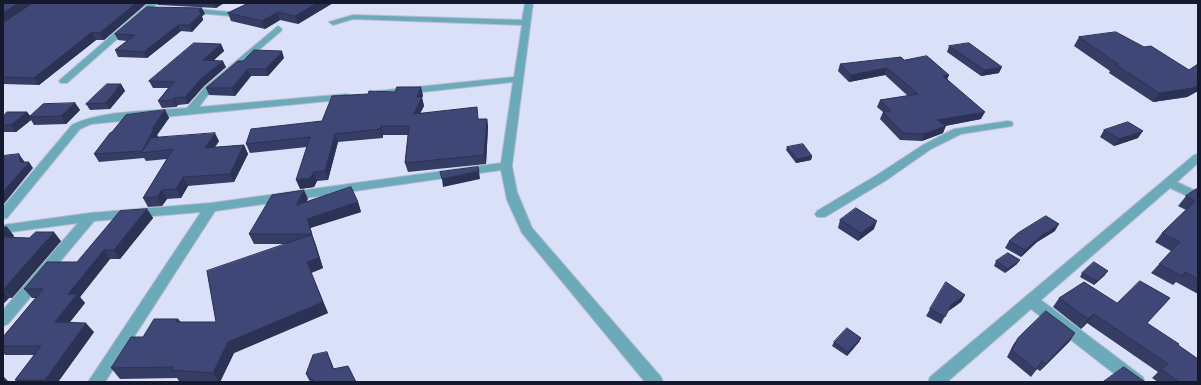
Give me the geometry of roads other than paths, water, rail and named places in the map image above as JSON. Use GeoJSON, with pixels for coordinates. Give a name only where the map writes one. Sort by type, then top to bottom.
{"type":"FeatureCollection","features":[{"type":"Feature","properties":{"kind":"street"},"geometry":{"type":"LineString","coordinates":[[529,3],[506,166],[508,184],[514,203],[527,230],[655,382]]}},
{"type":"Feature","properties":{"kind":"street"},"geometry":{"type":"LineString","coordinates":[[64,81],[153,7]]}},
{"type":"Feature","properties":{"kind":"street"},"geometry":{"type":"LineString","coordinates":[[179,10],[209,11],[230,14]]}},
{"type":"Feature","properties":{"kind":"street"},"geometry":{"type":"LineString","coordinates":[[333,22],[353,17],[525,23]]}},
{"type":"Feature","properties":{"kind":"street"},"geometry":{"type":"LineString","coordinates":[[190,111],[208,89],[222,80],[278,29]]}},
{"type":"Feature","properties":{"kind":"street"},"geometry":{"type":"LineString","coordinates":[[3,215],[76,127],[88,121],[518,79]]}},
{"type":"Feature","properties":{"kind":"street"},"geometry":{"type":"LineString","coordinates":[[821,214],[881,178],[927,147],[958,131],[1008,124]]}},
{"type":"Feature","properties":{"kind":"street"},"geometry":{"type":"LineString","coordinates":[[936,382],[1170,183],[1198,157]]}},
{"type":"Feature","properties":{"kind":"street"},"geometry":{"type":"LineString","coordinates":[[3,229],[90,217],[211,207],[506,166]]}},
{"type":"Feature","properties":{"kind":"street"},"geometry":{"type":"LineString","coordinates":[[1170,183],[1198,197]]}},
{"type":"Feature","properties":{"kind":"street"},"geometry":{"type":"LineString","coordinates":[[96,382],[211,207]]}},
{"type":"Feature","properties":{"kind":"street"},"geometry":{"type":"LineString","coordinates":[[3,320],[90,217]]}},
{"type":"Feature","properties":{"kind":"street"},"geometry":{"type":"LineString","coordinates":[[1031,301],[1137,382]]}}]}
